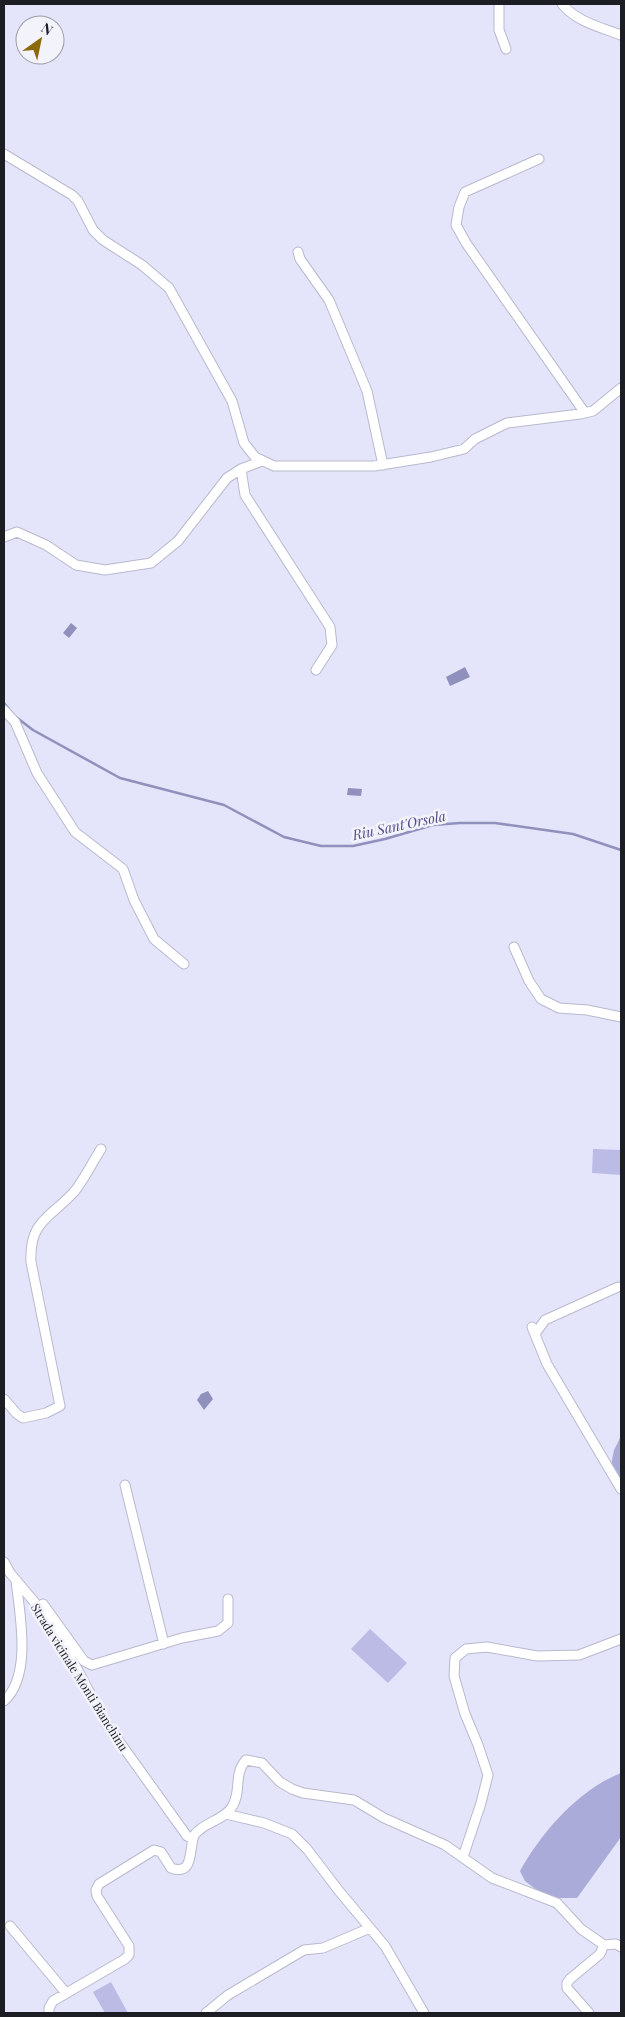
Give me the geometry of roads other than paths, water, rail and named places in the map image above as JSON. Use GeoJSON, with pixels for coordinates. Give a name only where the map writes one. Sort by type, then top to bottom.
{"type":"FeatureCollection","features":[{"type":"Feature","properties":{"kind":"street"},"geometry":{"type":"LineString","coordinates":[[499,4],[499,30],[506,49]]}},
{"type":"Feature","properties":{"kind":"street"},"geometry":{"type":"LineString","coordinates":[[562,4],[573,15],[583,21],[621,35]]}},
{"type":"Feature","properties":{"kind":"street"},"geometry":{"type":"LineString","coordinates":[[4,154],[72,194],[78,201],[93,230],[103,240],[142,265],[169,288],[232,401],[244,443],[256,457],[274,466],[382,464],[431,457],[464,449],[476,439],[507,423],[593,411],[621,388]]}},
{"type":"Feature","properties":{"kind":"street"},"geometry":{"type":"LineString","coordinates":[[539,159],[465,192],[459,207],[456,225],[466,244],[585,413]]}},
{"type":"Feature","properties":{"kind":"street"},"geometry":{"type":"LineString","coordinates":[[298,252],[300,259],[329,300],[367,391],[382,464]]}},
{"type":"Feature","properties":{"kind":"street"},"geometry":{"type":"LineString","coordinates":[[4,537],[17,532],[46,545],[76,564],[104,570],[151,563],[178,541],[227,478],[241,469],[262,461]]}},
{"type":"Feature","properties":{"kind":"street"},"geometry":{"type":"LineString","coordinates":[[241,469],[245,495],[330,628],[332,645],[316,670]]}},
{"type":"Feature","properties":{"kind":"street"},"geometry":{"type":"LineString","coordinates":[[4,710],[15,722],[38,774],[75,832],[124,869],[134,900],[154,939],[184,964]]}},
{"type":"Feature","properties":{"kind":"street"},"geometry":{"type":"LineString","coordinates":[[514,947],[529,981],[541,999],[559,1008],[621,1017]]}},
{"type":"Feature","properties":{"kind":"street"},"geometry":{"type":"LineString","coordinates":[[4,1399],[23,1418],[46,1413],[60,1406],[31,1262],[30,1246],[32,1238],[44,1218],[74,1192],[100,1149]]}},
{"type":"Feature","properties":{"kind":"street"},"geometry":{"type":"LineString","coordinates":[[618,1287],[545,1320],[533,1330],[547,1364],[621,1489]]}},
{"type":"Feature","properties":{"kind":"street"},"geometry":{"type":"LineString","coordinates":[[125,1485],[164,1644]]}},
{"type":"Feature","properties":{"kind":"street","name":"Strada vicinale Monti Bianchinu"},"geometry":{"type":"LineString","coordinates":[[4,1562],[10,1573],[41,1610],[75,1664],[109,1729],[188,1836],[193,1839]]}},
{"type":"Feature","properties":{"kind":"street"},"geometry":{"type":"LineString","coordinates":[[10,1573],[18,1574],[55,1618],[84,1661],[92,1666],[164,1644],[218,1631],[225,1627],[229,1618],[228,1599]]}},
{"type":"Feature","properties":{"kind":"street"},"geometry":{"type":"LineString","coordinates":[[4,1701],[15,1688],[19,1677],[21,1631],[16,1580]]}},
{"type":"Feature","properties":{"kind":"street"},"geometry":{"type":"LineString","coordinates":[[463,1857],[488,1775],[465,1714],[454,1676],[455,1658],[466,1649],[487,1647],[537,1656],[579,1655],[621,1639]]}},
{"type":"Feature","properties":{"kind":"street"},"geometry":{"type":"LineString","coordinates":[[49,2013],[50,2004],[125,1959],[130,1952],[129,1946],[97,1896],[96,1890],[99,1884],[154,1850],[161,1852],[171,1868],[183,1868],[189,1862],[193,1839],[196,1834],[232,1808],[236,1799],[238,1772],[246,1760],[252,1760],[268,1767],[280,1782],[292,1789],[303,1793],[354,1800],[384,1818],[445,1845],[492,1878],[557,1903],[581,1929],[604,1945],[616,1944],[621,1947]]}},
{"type":"Feature","properties":{"kind":"street"},"geometry":{"type":"LineString","coordinates":[[226,1814],[264,1823],[292,1834],[307,1849],[386,1946],[424,2013]]}},
{"type":"Feature","properties":{"kind":"street"},"geometry":{"type":"LineString","coordinates":[[10,1926],[66,1993]]}},
{"type":"Feature","properties":{"kind":"street"},"geometry":{"type":"LineString","coordinates":[[206,2013],[228,1995],[304,1950],[323,1948],[370,1928]]}},
{"type":"Feature","properties":{"kind":"street"},"geometry":{"type":"LineString","coordinates":[[589,2013],[567,1988],[567,1983],[600,1954],[604,1945]]}},
{"type":"Feature","properties":{"kind":"waterway","name":"Riu Sant'Orsola"},"geometry":{"type":"LineString","coordinates":[[4,703],[9,709]]}},
{"type":"Feature","properties":{"kind":"waterway","name":"Riu Sant'Orsola"},"geometry":{"type":"LineString","coordinates":[[16,717],[33,730],[120,778],[224,805],[284,837],[321,846],[353,846],[433,825],[495,823],[573,834],[621,850]]}}]}
